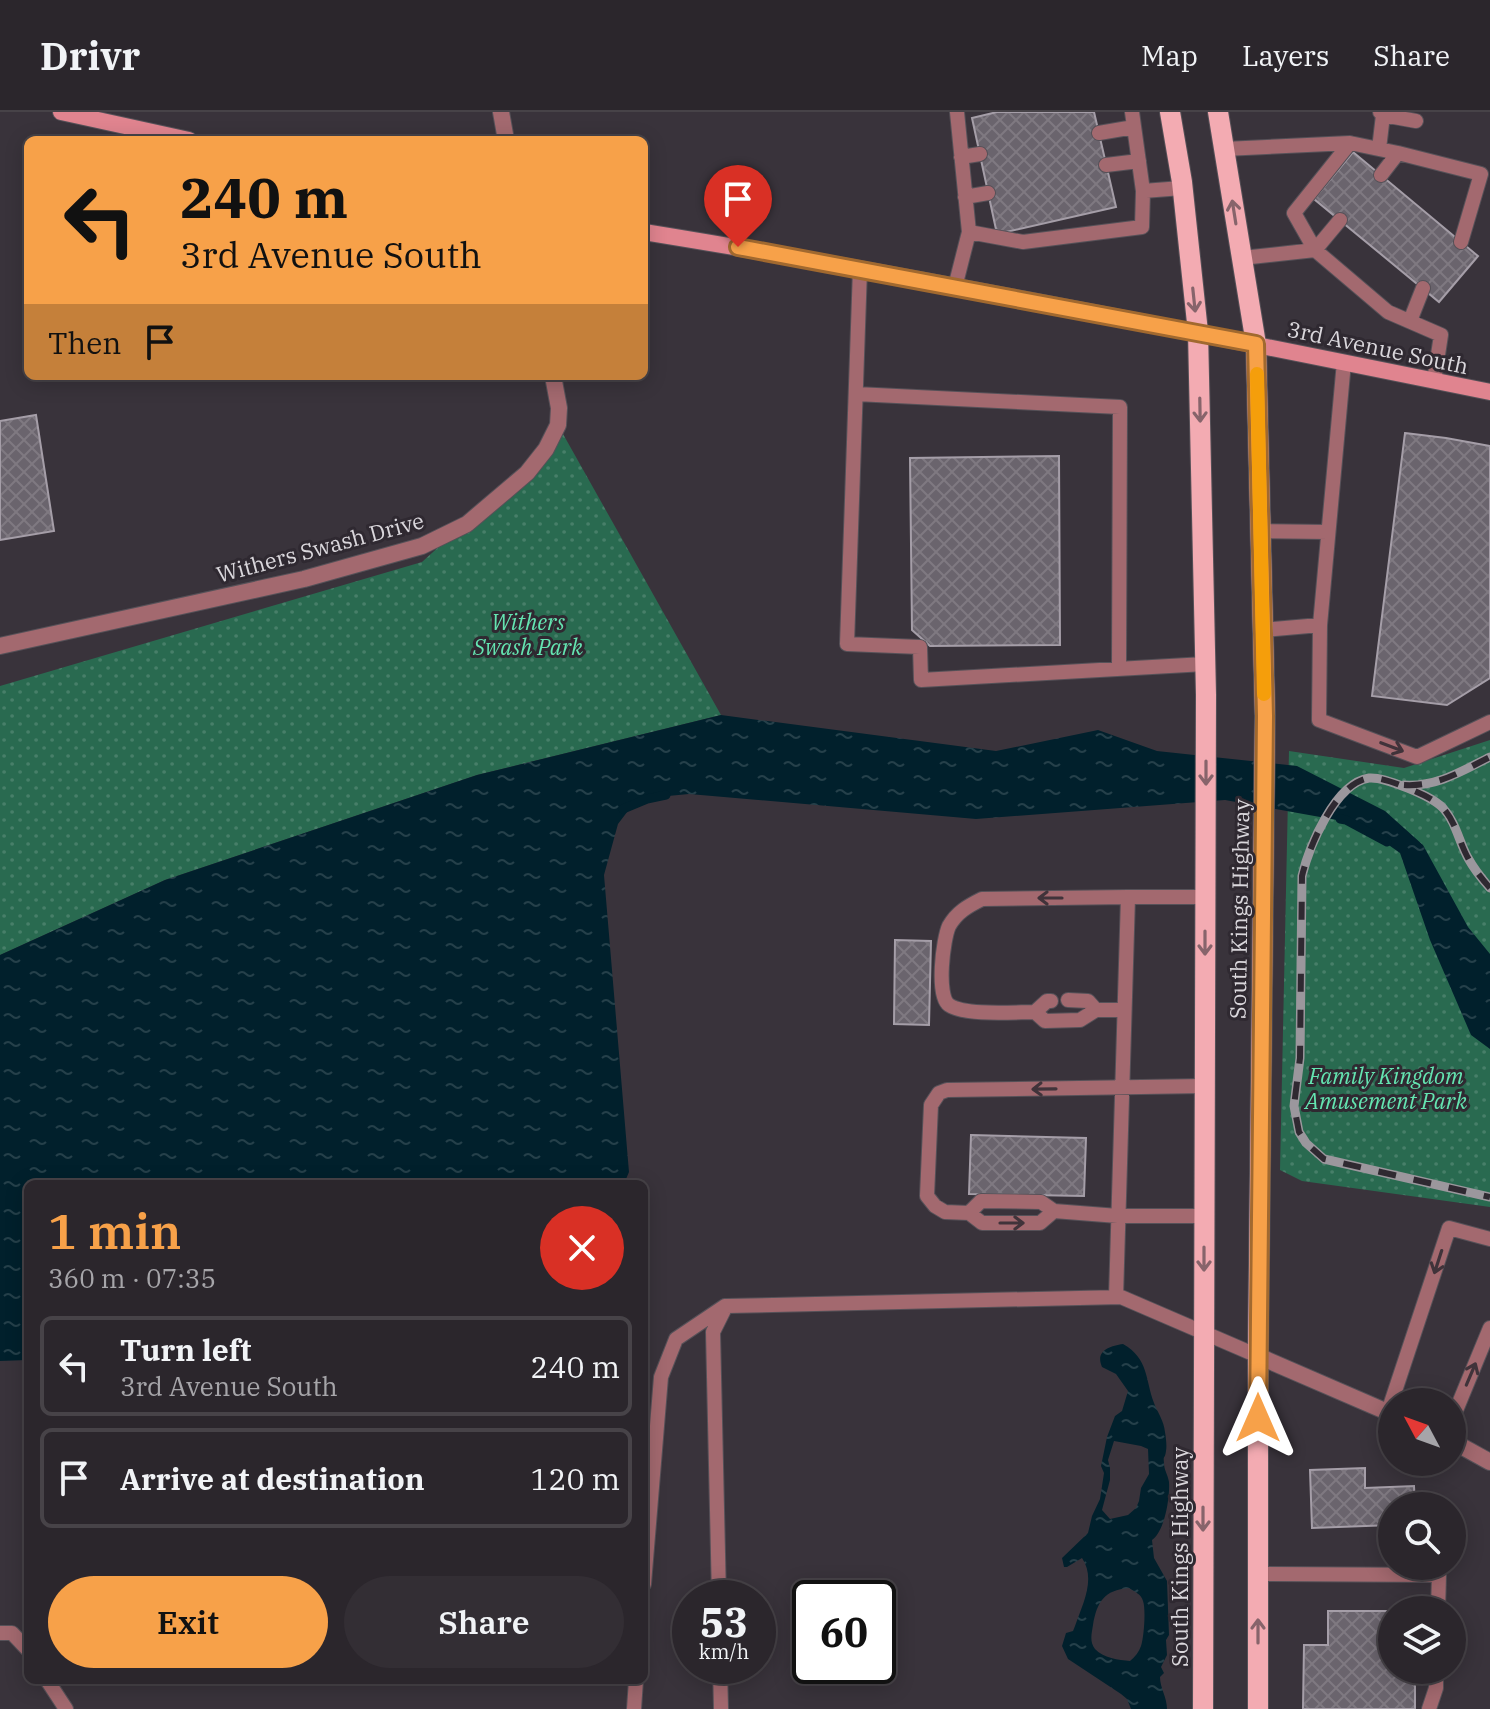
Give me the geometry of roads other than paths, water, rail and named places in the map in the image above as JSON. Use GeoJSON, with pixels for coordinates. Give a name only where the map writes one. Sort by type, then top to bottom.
{"type":"FeatureCollection","features":[{"type":"Feature","properties":{"kind":"main road"},"geometry":{"type":"LineString","coordinates":[[61,112],[171,136]]}},
{"type":"Feature","properties":{"kind":"main road","name":"South Kings Highway"},"geometry":{"type":"LineString","coordinates":[[1170,112],[1198,332],[1206,695],[1203,1709]]}},
{"type":"Feature","properties":{"kind":"main road","name":"South Kings Highway"},"geometry":{"type":"LineString","coordinates":[[1218,112],[1256,344],[1261,531],[1265,716],[1258,1356],[1258,1709]]}},
{"type":"Feature","properties":{"kind":"main road","name":"3rd Avenue South"},"geometry":{"type":"LineString","coordinates":[[648,233],[770,252],[1198,332],[1490,392]]}},
{"type":"Feature","properties":{"kind":"street"},"geometry":{"type":"LineString","coordinates":[[501,112],[505,136]]}},
{"type":"Feature","properties":{"kind":"street","name":"Withers Swash Drive"},"geometry":{"type":"LineString","coordinates":[[0,646],[304,579],[422,546],[467,524],[527,473],[546,449],[558,425],[559,408],[554,380]]}},
{"type":"Feature","properties":{"kind":"street"},"geometry":{"type":"LineString","coordinates":[[1258,1356],[1378,1408]]}},
{"type":"Feature","properties":{"kind":"street"},"geometry":{"type":"LineString","coordinates":[[1466,1449],[1490,1462]]}},
{"type":"Feature","properties":{"kind":"lane"},"geometry":{"type":"LineString","coordinates":[[955,287],[969,232],[961,157],[966,129],[957,112]]}},
{"type":"Feature","properties":{"kind":"lane"},"geometry":{"type":"LineString","coordinates":[[1379,149],[1381,114],[1416,121]]}},
{"type":"Feature","properties":{"kind":"lane"},"geometry":{"type":"LineString","coordinates":[[969,232],[1023,242],[1142,227],[1143,191],[1133,119],[1099,133]]}},
{"type":"Feature","properties":{"kind":"lane"},"geometry":{"type":"LineString","coordinates":[[1224,149],[1350,143],[1481,174],[1461,242]]}},
{"type":"Feature","properties":{"kind":"lane"},"geometry":{"type":"LineString","coordinates":[[1350,143],[1294,213],[1315,250],[1388,312],[1441,335],[1434,381]]}},
{"type":"Feature","properties":{"kind":"lane"},"geometry":{"type":"LineString","coordinates":[[1381,175],[1398,153]]}},
{"type":"Feature","properties":{"kind":"lane"},"geometry":{"type":"LineString","coordinates":[[961,157],[980,154]]}},
{"type":"Feature","properties":{"kind":"lane"},"geometry":{"type":"LineString","coordinates":[[1106,165],[1139,161]]}},
{"type":"Feature","properties":{"kind":"lane"},"geometry":{"type":"LineString","coordinates":[[1143,191],[1182,188]]}},
{"type":"Feature","properties":{"kind":"lane"},"geometry":{"type":"LineString","coordinates":[[965,197],[988,193]]}},
{"type":"Feature","properties":{"kind":"lane"},"geometry":{"type":"LineString","coordinates":[[1242,258],[1315,250],[1340,220]]}},
{"type":"Feature","properties":{"kind":"lane"},"geometry":{"type":"LineString","coordinates":[[860,269],[847,644],[920,647],[921,680],[1205,664]]}},
{"type":"Feature","properties":{"kind":"lane"},"geometry":{"type":"LineString","coordinates":[[1410,321],[1423,288]]}},
{"type":"Feature","properties":{"kind":"lane"},"geometry":{"type":"LineString","coordinates":[[1344,362],[1320,625],[1319,720],[1417,757],[1490,722]]}},
{"type":"Feature","properties":{"kind":"lane"},"geometry":{"type":"LineString","coordinates":[[856,394],[1120,407],[1119,669]]}},
{"type":"Feature","properties":{"kind":"lane"},"geometry":{"type":"LineString","coordinates":[[1261,531],[1328,532]]}},
{"type":"Feature","properties":{"kind":"lane"},"geometry":{"type":"LineString","coordinates":[[1263,630],[1320,625]]}},
{"type":"Feature","properties":{"kind":"lane"},"geometry":{"type":"LineString","coordinates":[[1116,1297],[1128,897]]}},
{"type":"Feature","properties":{"kind":"lane"},"geometry":{"type":"LineString","coordinates":[[1124,1010],[1096,1010],[1080,1020],[1045,1021],[1035,1012],[964,1011],[948,1004],[943,999],[942,963],[948,928],[962,909],[982,899],[1205,897]]}},
{"type":"Feature","properties":{"kind":"lane"},"geometry":{"type":"LineString","coordinates":[[1068,1000],[1088,1001],[1096,1010]]}},
{"type":"Feature","properties":{"kind":"lane"},"geometry":{"type":"LineString","coordinates":[[1035,1012],[1051,1001]]}},
{"type":"Feature","properties":{"kind":"lane"},"geometry":{"type":"LineString","coordinates":[[1054,1211],[1040,1223],[982,1223],[969,1213],[945,1212],[935,1206],[927,1196],[931,1105],[939,1093],[947,1090],[1204,1086]]}},
{"type":"Feature","properties":{"kind":"lane"},"geometry":{"type":"LineString","coordinates":[[969,1213],[981,1201],[1003,1200],[1041,1202],[1054,1211],[1118,1216],[1204,1216]]}},
{"type":"Feature","properties":{"kind":"lane"},"geometry":{"type":"LineString","coordinates":[[1398,1388],[1449,1228],[1490,1239]]}},
{"type":"Feature","properties":{"kind":"lane"},"geometry":{"type":"LineString","coordinates":[[648,1535],[661,1377],[676,1339],[726,1306],[1121,1297],[1258,1356]]}},
{"type":"Feature","properties":{"kind":"lane"},"geometry":{"type":"LineString","coordinates":[[719,1580],[713,1332],[726,1306]]}},
{"type":"Feature","properties":{"kind":"lane"},"geometry":{"type":"LineString","coordinates":[[1465,1388],[1490,1328]]}},
{"type":"Feature","properties":{"kind":"lane"},"geometry":{"type":"LineString","coordinates":[[1258,1574],[1439,1575],[1438,1596]]}},
{"type":"Feature","properties":{"kind":"lane"},"geometry":{"type":"LineString","coordinates":[[0,1633],[12,1633],[24,1646]]}},
{"type":"Feature","properties":{"kind":"lane"},"geometry":{"type":"LineString","coordinates":[[50,1684],[66,1709]]}},
{"type":"Feature","properties":{"kind":"lane"},"geometry":{"type":"LineString","coordinates":[[634,1709],[636,1684]]}},
{"type":"Feature","properties":{"kind":"lane"},"geometry":{"type":"LineString","coordinates":[[720,1684],[721,1709]]}},
{"type":"Feature","properties":{"kind":"lane"},"geometry":{"type":"LineString","coordinates":[[1429,1709],[1436,1684]]}},
{"type":"Feature","properties":{"kind":"water"},"geometry":{"type":"Polygon","coordinates":[[[721,715],[996,751],[1098,730],[1157,751],[1297,766],[1385,811],[1423,845],[1468,927],[1490,954],[1490,1049],[1471,1035],[1430,940],[1400,853],[1359,824],[1225,800],[976,819],[689,794],[637,799],[618,824],[604,875],[629,1172],[626,1180],[24,1180],[24,1360],[0,1361],[0,955],[165,880],[477,775],[721,715]]]}},
{"type":"Feature","properties":{"kind":"water"},"geometry":{"type":"Polygon","coordinates":[[[1123,1344],[1142,1363],[1166,1437],[1167,1505],[1157,1536],[1152,1540],[1154,1558],[1167,1581],[1169,1635],[1166,1640],[1167,1655],[1161,1667],[1164,1673],[1160,1677],[1167,1709],[1131,1709],[1121,1694],[1068,1659],[1062,1646],[1066,1633],[1073,1631],[1084,1600],[1088,1574],[1082,1558],[1064,1567],[1062,1558],[1088,1533],[1100,1499],[1104,1473],[1101,1466],[1107,1437],[1115,1416],[1122,1411],[1128,1391],[1116,1374],[1102,1367],[1100,1357],[1108,1348],[1123,1344]],[[1114,1441],[1108,1460],[1110,1480],[1102,1510],[1110,1519],[1128,1515],[1136,1508],[1141,1488],[1149,1474],[1148,1449],[1114,1441]],[[1129,1588],[1113,1591],[1103,1599],[1097,1610],[1091,1637],[1093,1646],[1102,1655],[1130,1661],[1141,1646],[1144,1605],[1138,1593],[1129,1588]]]}},
{"type":"Feature","properties":{"kind":"waterway"},"geometry":{"type":"LineString","coordinates":[[623,809],[666,795]]}},
{"type":"Feature","properties":{"kind":"waterway"},"geometry":{"type":"LineString","coordinates":[[1340,819],[1387,842]]}},
{"type":"Feature","properties":{"kind":"railway"},"geometry":{"type":"LineString","coordinates":[[1404,785],[1438,781],[1490,757]]}},
{"type":"Feature","properties":{"kind":"railway"},"geometry":{"type":"LineString","coordinates":[[1490,888],[1468,858],[1447,814],[1435,801],[1378,778],[1357,782],[1345,791],[1325,818],[1302,876],[1300,1058],[1294,1106],[1299,1132],[1324,1159],[1490,1197]]}},
{"type":"Feature","properties":{"kind":"park label","name":"Withers Swash Park"},"geometry":{"type":"Point","coordinates":[528,634]}},
{"type":"Feature","properties":{"kind":"park label","name":"Family Kingdom Amusement Park"},"geometry":{"type":"Point","coordinates":[1386,1088]}}]}
